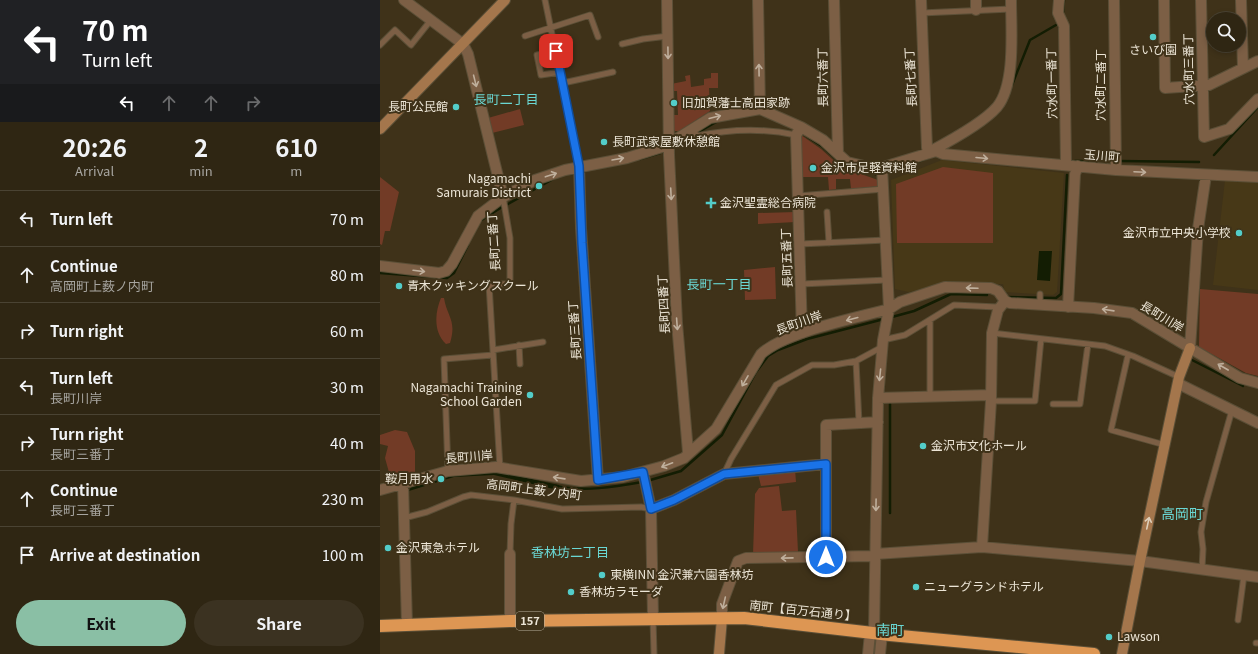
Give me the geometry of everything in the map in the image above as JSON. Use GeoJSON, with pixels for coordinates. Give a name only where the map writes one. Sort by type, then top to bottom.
{"type":"FeatureCollection","features":[{"type":"Feature","properties":{"kind":"highway","name":"南町【百万石通り】"},"geometry":{"type":"LineString","coordinates":[[653,618],[744,618],[875,633],[1094,654]]}},
{"type":"Feature","properties":{"kind":"highway","name":"157"},"geometry":{"type":"LineString","coordinates":[[380,626],[653,618]]}},
{"type":"Feature","properties":{"kind":"street"},"geometry":{"type":"LineString","coordinates":[[404,0],[463,44]]}},
{"type":"Feature","properties":{"kind":"street"},"geometry":{"type":"LineString","coordinates":[[380,129],[505,0]]}},
{"type":"Feature","properties":{"kind":"street"},"geometry":{"type":"LineString","coordinates":[[667,0],[670,143]]}},
{"type":"Feature","properties":{"kind":"street"},"geometry":{"type":"LineString","coordinates":[[758,0],[760,109]]}},
{"type":"Feature","properties":{"kind":"street","name":"長町六番丁"},"geometry":{"type":"LineString","coordinates":[[834,0],[838,153]]}},
{"type":"Feature","properties":{"kind":"street","name":"長町七番丁"},"geometry":{"type":"LineString","coordinates":[[921,0],[927,148],[937,152]]}},
{"type":"Feature","properties":{"kind":"street","name":"穴水町一番丁"},"geometry":{"type":"LineString","coordinates":[[1059,0],[1058,12],[1064,26],[1066,166]]}},
{"type":"Feature","properties":{"kind":"street","name":"穴水町二番丁"},"geometry":{"type":"LineString","coordinates":[[1114,0],[1116,170]]}},
{"type":"Feature","properties":{"kind":"street"},"geometry":{"type":"LineString","coordinates":[[1164,0],[1165,88],[1202,86],[1258,61]]}},
{"type":"Feature","properties":{"kind":"street","name":"穴水町三番丁"},"geometry":{"type":"LineString","coordinates":[[1201,0],[1204,137],[1229,129],[1258,99]]}},
{"type":"Feature","properties":{"kind":"street"},"geometry":{"type":"LineString","coordinates":[[1241,0],[1243,68]]}},
{"type":"Feature","properties":{"kind":"street"},"geometry":{"type":"LineString","coordinates":[[380,273],[380,266],[439,273],[446,271],[452,264],[478,216],[503,197],[535,180],[579,166],[626,158],[670,143],[694,132],[710,118],[760,109],[798,131],[823,140],[847,162],[877,169],[937,152],[998,106],[1008,82],[1010,68],[1011,4]]}},
{"type":"Feature","properties":{"kind":"street","name":"長町二番丁"},"geometry":{"type":"LineString","coordinates":[[463,44],[468,54],[503,197]]}},
{"type":"Feature","properties":{"kind":"street","name":"長町五番丁"},"geometry":{"type":"LineString","coordinates":[[798,131],[798,196],[802,333]]}},
{"type":"Feature","properties":{"kind":"street","name":"長町四番丁"},"geometry":{"type":"LineString","coordinates":[[670,143],[677,323],[688,452]]}},
{"type":"Feature","properties":{"kind":"street","name":"玉川町"},"geometry":{"type":"LineString","coordinates":[[937,152],[1116,170],[1258,177]]}},
{"type":"Feature","properties":{"kind":"street","name":"長町三番丁"},"geometry":{"type":"LineString","coordinates":[[579,166],[581,228],[598,480]]}},
{"type":"Feature","properties":{"kind":"street"},"geometry":{"type":"LineString","coordinates":[[1068,306],[1075,174],[1078,166]]}},
{"type":"Feature","properties":{"kind":"street"},"geometry":{"type":"LineString","coordinates":[[880,654],[875,633],[878,398],[883,343],[889,309],[882,167]]}},
{"type":"Feature","properties":{"kind":"street"},"geometry":{"type":"LineString","coordinates":[[1122,654],[1164,445],[1179,381],[1190,348],[1198,229],[1206,175]]}},
{"type":"Feature","properties":{"kind":"street","name":"長町川岸"},"geometry":{"type":"LineString","coordinates":[[380,490],[403,489],[448,471],[500,468],[581,481],[644,478],[677,460],[684,458],[688,452],[716,429],[761,354],[766,349],[802,333],[889,309],[900,302],[945,287],[991,288],[998,291],[1005,301],[1010,303],[1040,300],[1068,306],[1132,313],[1240,378],[1258,383]]}},
{"type":"Feature","properties":{"kind":"street"},"geometry":{"type":"LineString","coordinates":[[982,547],[991,398],[992,333],[998,310],[1005,301]]}},
{"type":"Feature","properties":{"kind":"street"},"geometry":{"type":"LineString","coordinates":[[1179,381],[1258,423]]}},
{"type":"Feature","properties":{"kind":"street"},"geometry":{"type":"LineString","coordinates":[[878,398],[930,396],[991,398]]}},
{"type":"Feature","properties":{"kind":"street"},"geometry":{"type":"LineString","coordinates":[[826,557],[826,425],[878,422]]}},
{"type":"Feature","properties":{"kind":"street"},"geometry":{"type":"LineString","coordinates":[[724,474],[826,464]]}},
{"type":"Feature","properties":{"kind":"street","name":"高岡町上薮ノ内町"},"geometry":{"type":"LineString","coordinates":[[651,509],[674,500],[724,474]]}},
{"type":"Feature","properties":{"kind":"street"},"geometry":{"type":"LineString","coordinates":[[644,478],[651,509],[653,618]]}},
{"type":"Feature","properties":{"kind":"street"},"geometry":{"type":"LineString","coordinates":[[403,489],[407,625]]}},
{"type":"Feature","properties":{"kind":"street"},"geometry":{"type":"LineString","coordinates":[[719,654],[722,604],[738,562],[746,558],[875,555],[982,547],[1140,561],[1258,576]]}},
{"type":"Feature","properties":{"kind":"street"},"geometry":{"type":"LineString","coordinates":[[510,554],[510,621]]}},
{"type":"Feature","properties":{"kind":"street"},"geometry":{"type":"LineString","coordinates":[[868,654],[875,633]]}},
{"type":"Feature","properties":{"kind":"lane"},"geometry":{"type":"LineString","coordinates":[[545,0],[552,28],[579,166]]}},
{"type":"Feature","properties":{"kind":"lane"},"geometry":{"type":"LineString","coordinates":[[921,13],[976,5],[1011,4]]}},
{"type":"Feature","properties":{"kind":"lane"},"geometry":{"type":"LineString","coordinates":[[525,36],[590,15],[598,37]]}},
{"type":"Feature","properties":{"kind":"lane"},"geometry":{"type":"LineString","coordinates":[[380,45],[396,30],[412,45],[431,20]]}},
{"type":"Feature","properties":{"kind":"lane"},"geometry":{"type":"LineString","coordinates":[[622,44],[643,39],[668,36]]}},
{"type":"Feature","properties":{"kind":"lane"},"geometry":{"type":"LineString","coordinates":[[556,51],[537,55],[542,76],[561,72]]}},
{"type":"Feature","properties":{"kind":"lane"},"geometry":{"type":"LineString","coordinates":[[563,83],[613,72]]}},
{"type":"Feature","properties":{"kind":"lane"},"geometry":{"type":"LineString","coordinates":[[694,132],[770,130],[798,131]]}},
{"type":"Feature","properties":{"kind":"lane"},"geometry":{"type":"LineString","coordinates":[[798,196],[884,189]]}},
{"type":"Feature","properties":{"kind":"lane","name":"長町二番丁"},"geometry":{"type":"LineString","coordinates":[[500,468],[489,284],[510,284],[510,238],[503,197]]}},
{"type":"Feature","properties":{"kind":"lane"},"geometry":{"type":"LineString","coordinates":[[827,212],[830,243]]}},
{"type":"Feature","properties":{"kind":"lane"},"geometry":{"type":"LineString","coordinates":[[800,244],[886,240]]}},
{"type":"Feature","properties":{"kind":"lane"},"geometry":{"type":"LineString","coordinates":[[801,284],[887,280]]}},
{"type":"Feature","properties":{"kind":"lane"},"geometry":{"type":"LineString","coordinates":[[724,474],[731,459],[776,385],[812,365],[834,365],[856,361],[883,343],[905,335],[954,305],[996,307],[1005,301]]}},
{"type":"Feature","properties":{"kind":"lane"},"geometry":{"type":"LineString","coordinates":[[930,320],[930,396]]}},
{"type":"Feature","properties":{"kind":"lane"},"geometry":{"type":"LineString","coordinates":[[992,333],[1105,346],[1128,355],[1179,381]]}},
{"type":"Feature","properties":{"kind":"lane"},"geometry":{"type":"LineString","coordinates":[[991,398],[1035,401],[1041,339]]}},
{"type":"Feature","properties":{"kind":"lane"},"geometry":{"type":"LineString","coordinates":[[448,471],[444,359],[493,353],[514,348],[519,345],[543,342]]}},
{"type":"Feature","properties":{"kind":"lane"},"geometry":{"type":"LineString","coordinates":[[1053,404],[1080,404],[1088,344]]}},
{"type":"Feature","properties":{"kind":"lane"},"geometry":{"type":"LineString","coordinates":[[519,345],[520,364]]}},
{"type":"Feature","properties":{"kind":"lane"},"geometry":{"type":"LineString","coordinates":[[1128,355],[1111,430],[1164,445]]}},
{"type":"Feature","properties":{"kind":"lane"},"geometry":{"type":"LineString","coordinates":[[856,361],[859,423]]}},
{"type":"Feature","properties":{"kind":"lane"},"geometry":{"type":"LineString","coordinates":[[1202,569],[1203,549],[1200,532],[1206,502],[1232,410]]}},
{"type":"Feature","properties":{"kind":"lane","name":"高岡町上薮ノ内町"},"geometry":{"type":"LineString","coordinates":[[404,518],[427,512],[463,497],[477,496],[514,500],[562,509],[641,507],[651,509]]}},
{"type":"Feature","properties":{"kind":"lane"},"geometry":{"type":"LineString","coordinates":[[510,554],[510,524],[514,500]]}},
{"type":"Feature","properties":{"kind":"lane"},"geometry":{"type":"LineString","coordinates":[[1238,620],[1244,575]]}},
{"type":"Feature","properties":{"kind":"lane"},"geometry":{"type":"LineString","coordinates":[[653,618],[654,654]]}},
{"type":"Feature","properties":{"kind":"shaded area"},"geometry":{"type":"Polygon","coordinates":[[[711,73],[718,73],[718,88],[709,88],[710,111],[679,131],[675,131],[672,127],[672,115],[678,115],[677,91],[671,91],[671,84],[686,81],[685,76],[690,75],[691,87],[704,85],[704,79],[711,78],[711,73]]]}},
{"type":"Feature","properties":{"kind":"shaded area"},"geometry":{"type":"Polygon","coordinates":[[[520,109],[524,125],[492,133],[488,118],[520,109]]]}},
{"type":"Feature","properties":{"kind":"shaded area"},"geometry":{"type":"Polygon","coordinates":[[[801,135],[821,149],[841,167],[878,180],[879,186],[851,189],[850,179],[836,179],[836,189],[829,190],[828,177],[801,177],[801,135]]]}},
{"type":"Feature","properties":{"kind":"shaded area"},"geometry":{"type":"Polygon","coordinates":[[[942,160],[1064,173],[1057,292],[1053,295],[1005,292],[1003,284],[942,285],[909,292],[895,289],[891,180],[942,160]]]}},
{"type":"Feature","properties":{"kind":"shaded area"},"geometry":{"type":"Polygon","coordinates":[[[943,167],[993,173],[993,243],[897,243],[896,184],[943,167]]]}},
{"type":"Feature","properties":{"kind":"shaded area"},"geometry":{"type":"Polygon","coordinates":[[[380,177],[399,192],[390,231],[385,231],[382,245],[380,244],[380,177]]]}},
{"type":"Feature","properties":{"kind":"shaded area","name":"金沢市立中央小学校"},"geometry":{"type":"Polygon","coordinates":[[[1225,180],[1258,182],[1258,290],[1213,285],[1225,180]]]}},
{"type":"Feature","properties":{"kind":"shaded area"},"geometry":{"type":"Polygon","coordinates":[[[796,212],[796,222],[758,224],[758,213],[796,212]]]}},
{"type":"Feature","properties":{"kind":"shaded area"},"geometry":{"type":"Polygon","coordinates":[[[1039,251],[1052,251],[1050,281],[1037,280],[1039,251]]]}},
{"type":"Feature","properties":{"kind":"shaded area"},"geometry":{"type":"Polygon","coordinates":[[[775,267],[776,299],[745,300],[744,270],[775,267]]]}},
{"type":"Feature","properties":{"kind":"shaded area"},"geometry":{"type":"Polygon","coordinates":[[[1200,289],[1258,294],[1258,376],[1246,373],[1199,347],[1200,289]]]}},
{"type":"Feature","properties":{"kind":"shaded area"},"geometry":{"type":"Polygon","coordinates":[[[441,298],[444,298],[452,324],[450,343],[446,344],[439,334],[436,322],[437,309],[441,298]]]}},
{"type":"Feature","properties":{"kind":"shaded area"},"geometry":{"type":"Polygon","coordinates":[[[395,430],[407,432],[415,451],[415,473],[392,483],[385,458],[388,446],[380,444],[380,435],[395,430]]]}},
{"type":"Feature","properties":{"kind":"shaded area"},"geometry":{"type":"Polygon","coordinates":[[[795,469],[796,482],[761,486],[758,474],[795,469]]]}},
{"type":"Feature","properties":{"kind":"shaded area"},"geometry":{"type":"Polygon","coordinates":[[[494,471],[559,485],[558,490],[494,475],[454,477],[409,491],[411,487],[442,478],[462,474],[494,471]]]}},
{"type":"Feature","properties":{"kind":"shaded area"},"geometry":{"type":"Polygon","coordinates":[[[779,486],[782,511],[796,510],[798,552],[753,555],[755,494],[759,488],[779,486]]]}},
{"type":"Feature","properties":{"kind":"waterway"},"geometry":{"type":"LineString","coordinates":[[1063,13],[1064,0]]}},
{"type":"Feature","properties":{"kind":"waterway"},"geometry":{"type":"LineString","coordinates":[[1012,85],[1030,40],[1056,25]]}},
{"type":"Feature","properties":{"kind":"waterway"},"geometry":{"type":"LineString","coordinates":[[1214,155],[1258,107]]}},
{"type":"Feature","properties":{"kind":"waterway"},"geometry":{"type":"LineString","coordinates":[[686,139],[718,121]]}},
{"type":"Feature","properties":{"kind":"waterway"},"geometry":{"type":"LineString","coordinates":[[805,135],[823,147],[846,166]]}},
{"type":"Feature","properties":{"kind":"waterway"},"geometry":{"type":"LineString","coordinates":[[640,159],[660,153]]}},
{"type":"Feature","properties":{"kind":"waterway"},"geometry":{"type":"LineString","coordinates":[[884,174],[928,158]]}},
{"type":"Feature","properties":{"kind":"waterway"},"geometry":{"type":"LineString","coordinates":[[1075,161],[1088,161]]}},
{"type":"Feature","properties":{"kind":"waterway"},"geometry":{"type":"LineString","coordinates":[[1120,161],[1199,162]]}},
{"type":"Feature","properties":{"kind":"waterway"},"geometry":{"type":"LineString","coordinates":[[857,169],[879,175]]}},
{"type":"Feature","properties":{"kind":"waterway"},"geometry":{"type":"LineString","coordinates":[[1006,297],[1056,298],[1061,294],[1067,175]]}},
{"type":"Feature","properties":{"kind":"waterway"},"geometry":{"type":"LineString","coordinates":[[508,204],[555,178]]}},
{"type":"Feature","properties":{"kind":"waterway"},"geometry":{"type":"LineString","coordinates":[[480,221],[502,207]]}},
{"type":"Feature","properties":{"kind":"waterway"},"geometry":{"type":"LineString","coordinates":[[380,273],[447,278],[454,273],[468,245]]}},
{"type":"Feature","properties":{"kind":"waterway"},"geometry":{"type":"LineString","coordinates":[[892,317],[914,311],[951,294],[987,295]]}},
{"type":"Feature","properties":{"kind":"waterway"},"geometry":{"type":"LineString","coordinates":[[647,481],[681,471],[722,435],[756,372],[768,356],[778,350],[807,339],[884,319]]}},
{"type":"Feature","properties":{"kind":"waterway"},"geometry":{"type":"LineString","coordinates":[[1192,360],[1243,386]]}},
{"type":"Feature","properties":{"kind":"waterway"},"geometry":{"type":"LineString","coordinates":[[890,404],[890,513]]}},
{"type":"Feature","properties":{"kind":"waterway"},"geometry":{"type":"LineString","coordinates":[[556,486],[588,489],[642,482]]}},
{"type":"Feature","properties":{"kind":"place","name":"さいび園"},"geometry":{"type":"Point","coordinates":[1153,37]}},
{"type":"Feature","properties":{"kind":"place","name":"旧加賀藩士高田家跡"},"geometry":{"type":"Point","coordinates":[674,103]}},
{"type":"Feature","properties":{"kind":"place","name":"長町公民館"},"geometry":{"type":"Point","coordinates":[456,107]}},
{"type":"Feature","properties":{"kind":"place","name":"長町武家屋敷休憩館"},"geometry":{"type":"Point","coordinates":[604,142]}},
{"type":"Feature","properties":{"kind":"place","name":"金沢市足軽資料館"},"geometry":{"type":"Point","coordinates":[813,168]}},
{"type":"Feature","properties":{"kind":"place","name":"Nagamachi Samurais District"},"geometry":{"type":"Point","coordinates":[539,186]}},
{"type":"Feature","properties":{"kind":"place","name":"金沢聖霊総合病院"},"geometry":{"type":"Point","coordinates":[711,203]}},
{"type":"Feature","properties":{"kind":"place","name":"金沢市立中央小学校"},"geometry":{"type":"Point","coordinates":[1239,233]}},
{"type":"Feature","properties":{"kind":"place","name":"青木クッキングスクール"},"geometry":{"type":"Point","coordinates":[399,286]}},
{"type":"Feature","properties":{"kind":"place","name":"Nagamachi Training School Garden"},"geometry":{"type":"Point","coordinates":[530,395]}},
{"type":"Feature","properties":{"kind":"place","name":"金沢市文化ホール"},"geometry":{"type":"Point","coordinates":[923,446]}},
{"type":"Feature","properties":{"kind":"place","name":"鞍月用水"},"geometry":{"type":"Point","coordinates":[441,479]}},
{"type":"Feature","properties":{"kind":"place","name":"金沢東急ホテル"},"geometry":{"type":"Point","coordinates":[388,548]}},
{"type":"Feature","properties":{"kind":"place","name":"東横INN 金沢兼六園香林坊"},"geometry":{"type":"Point","coordinates":[602,575]}},
{"type":"Feature","properties":{"kind":"place","name":"ニューグランドホテル"},"geometry":{"type":"Point","coordinates":[916,587]}},
{"type":"Feature","properties":{"kind":"place","name":"香林坊ラモーダ"},"geometry":{"type":"Point","coordinates":[571,592]}},
{"type":"Feature","properties":{"kind":"place","name":"Lawson"},"geometry":{"type":"Point","coordinates":[1109,637]}},
{"type":"Feature","properties":{"kind":"district","name":"長町二丁目"},"geometry":{"type":"Point","coordinates":[506,99]}},
{"type":"Feature","properties":{"kind":"district","name":"長町一丁目"},"geometry":{"type":"Point","coordinates":[719,284]}},
{"type":"Feature","properties":{"kind":"district","name":"高岡町"},"geometry":{"type":"Point","coordinates":[1182,514]}},
{"type":"Feature","properties":{"kind":"district","name":"香林坊二丁目"},"geometry":{"type":"Point","coordinates":[570,552]}},
{"type":"Feature","properties":{"kind":"district","name":"南町"},"geometry":{"type":"Point","coordinates":[890,630]}},
{"type":"Feature","properties":{"kind":"route"},"geometry":{"type":"LineString","coordinates":[[556,51],[579,166],[582,243],[598,480],[623,477],[643,472],[651,509],[674,500],[724,474],[826,464],[826,557]]}}]}
